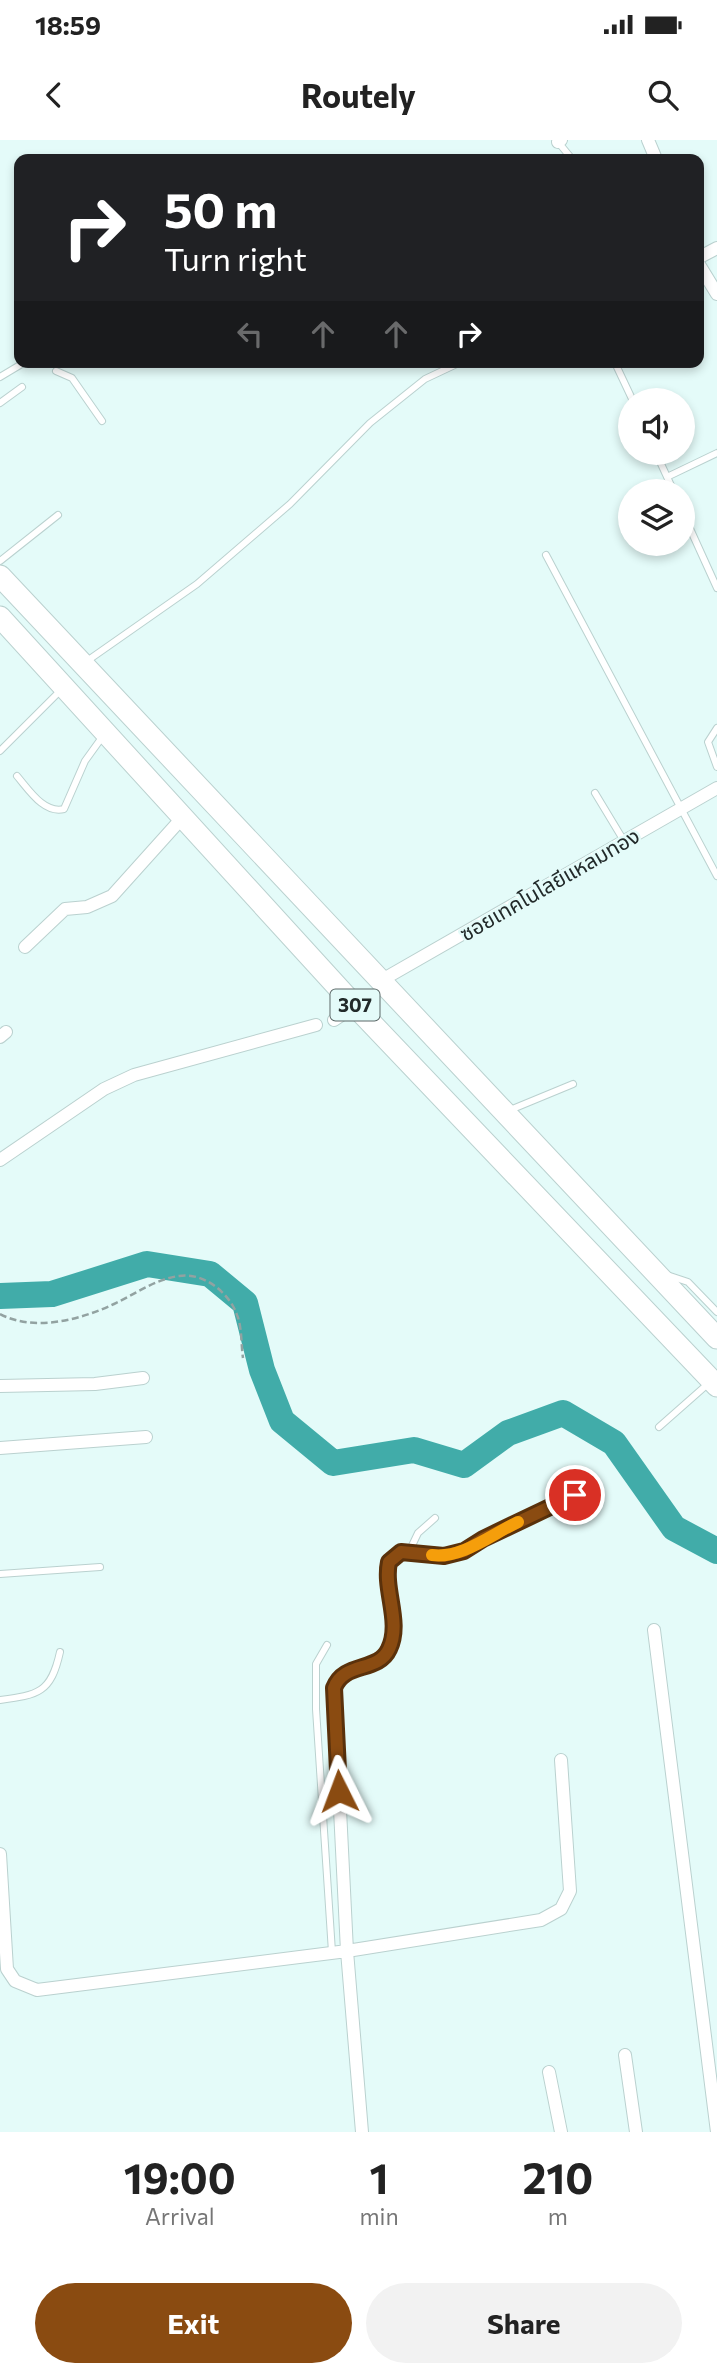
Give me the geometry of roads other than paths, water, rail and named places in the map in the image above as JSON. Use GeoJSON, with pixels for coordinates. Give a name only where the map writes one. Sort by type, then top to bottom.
{"type":"FeatureCollection","features":[{"type":"Feature","properties":{"kind":"main road","name":"307"},"geometry":{"type":"LineString","coordinates":[[0,576],[656,1270],[717,1338]]}},
{"type":"Feature","properties":{"kind":"main road","name":"307"},"geometry":{"type":"LineString","coordinates":[[0,617],[355,1006],[714,1383]]}},
{"type":"Feature","properties":{"kind":"street"},"geometry":{"type":"LineString","coordinates":[[704,271],[717,294]]}},
{"type":"Feature","properties":{"kind":"street","name":"ซอยเทคโนโลยีแหลมทอง"},"geometry":{"type":"LineString","coordinates":[[382,980],[717,788]]}},
{"type":"Feature","properties":{"kind":"street"},"geometry":{"type":"LineString","coordinates":[[25,947],[65,909],[87,907],[112,896],[183,817]]}},
{"type":"Feature","properties":{"kind":"street"},"geometry":{"type":"LineString","coordinates":[[334,1020],[355,1006]]}},
{"type":"Feature","properties":{"kind":"street"},"geometry":{"type":"LineString","coordinates":[[0,1160],[104,1089],[134,1075],[316,1025]]}},
{"type":"Feature","properties":{"kind":"street"},"geometry":{"type":"LineString","coordinates":[[0,1386],[95,1384],[143,1378]]}},
{"type":"Feature","properties":{"kind":"street"},"geometry":{"type":"LineString","coordinates":[[0,1448],[146,1437]]}},
{"type":"Feature","properties":{"kind":"street"},"geometry":{"type":"LineString","coordinates":[[362,2132],[347,1951],[334,1688],[338,1677],[346,1671],[379,1661],[388,1652],[394,1626],[385,1578],[389,1562],[401,1552],[444,1556],[464,1551],[483,1539],[575,1495]]}},
{"type":"Feature","properties":{"kind":"street"},"geometry":{"type":"LineString","coordinates":[[654,1630],[717,2132]]}},
{"type":"Feature","properties":{"kind":"street"},"geometry":{"type":"LineString","coordinates":[[0,1854],[7,1969],[24,1987],[37,1990],[347,1951],[541,1920],[561,1909],[570,1891],[561,1760]]}},
{"type":"Feature","properties":{"kind":"street"},"geometry":{"type":"LineString","coordinates":[[625,2055],[636,2132]]}},
{"type":"Feature","properties":{"kind":"street"},"geometry":{"type":"LineString","coordinates":[[549,2072],[561,2132]]}},
{"type":"Feature","properties":{"kind":"lane"},"geometry":{"type":"LineString","coordinates":[[83,664],[197,584],[289,504],[381,414],[425,379],[448,368]]}},
{"type":"Feature","properties":{"kind":"lane"},"geometry":{"type":"LineString","coordinates":[[618,368],[627,388]]}},
{"type":"Feature","properties":{"kind":"lane"},"geometry":{"type":"LineString","coordinates":[[56,371],[72,378],[102,421]]}},
{"type":"Feature","properties":{"kind":"lane"},"geometry":{"type":"LineString","coordinates":[[0,403],[22,387]]}},
{"type":"Feature","properties":{"kind":"lane"},"geometry":{"type":"LineString","coordinates":[[662,465],[667,477],[717,453]]}},
{"type":"Feature","properties":{"kind":"lane"},"geometry":{"type":"LineString","coordinates":[[0,561],[58,515]]}},
{"type":"Feature","properties":{"kind":"lane"},"geometry":{"type":"LineString","coordinates":[[695,539],[717,587]]}},
{"type":"Feature","properties":{"kind":"lane"},"geometry":{"type":"LineString","coordinates":[[546,555],[717,876]]}},
{"type":"Feature","properties":{"kind":"lane"},"geometry":{"type":"LineString","coordinates":[[0,751],[65,686]]}},
{"type":"Feature","properties":{"kind":"lane"},"geometry":{"type":"LineString","coordinates":[[717,728],[708,742],[717,767]]}},
{"type":"Feature","properties":{"kind":"lane"},"geometry":{"type":"LineString","coordinates":[[17,776],[51,810],[64,809],[85,761],[106,732]]}},
{"type":"Feature","properties":{"kind":"lane"},"geometry":{"type":"LineString","coordinates":[[595,793],[625,842]]}},
{"type":"Feature","properties":{"kind":"lane"},"geometry":{"type":"LineString","coordinates":[[506,1112],[573,1084]]}},
{"type":"Feature","properties":{"kind":"lane"},"geometry":{"type":"LineString","coordinates":[[656,1270],[688,1282],[717,1312]]}},
{"type":"Feature","properties":{"kind":"lane"},"geometry":{"type":"LineString","coordinates":[[659,1427],[714,1383]]}},
{"type":"Feature","properties":{"kind":"lane"},"geometry":{"type":"LineString","coordinates":[[409,1553],[418,1533],[435,1518]]}},
{"type":"Feature","properties":{"kind":"lane"},"geometry":{"type":"LineString","coordinates":[[0,1574],[100,1567]]}},
{"type":"Feature","properties":{"kind":"lane"},"geometry":{"type":"LineString","coordinates":[[327,1645],[316,1664],[316,1709],[332,1952]]}},
{"type":"Feature","properties":{"kind":"lane"},"geometry":{"type":"LineString","coordinates":[[0,1700],[35,1696],[47,1685],[56,1671],[60,1652]]}},
{"type":"Feature","properties":{"kind":"waterway"},"geometry":{"type":"LineString","coordinates":[[0,1296],[52,1294],[147,1264],[210,1274],[245,1303],[262,1370],[282,1421],[333,1463],[414,1450],[464,1465],[508,1433],[563,1413],[614,1443],[674,1528],[717,1551]]}}]}
